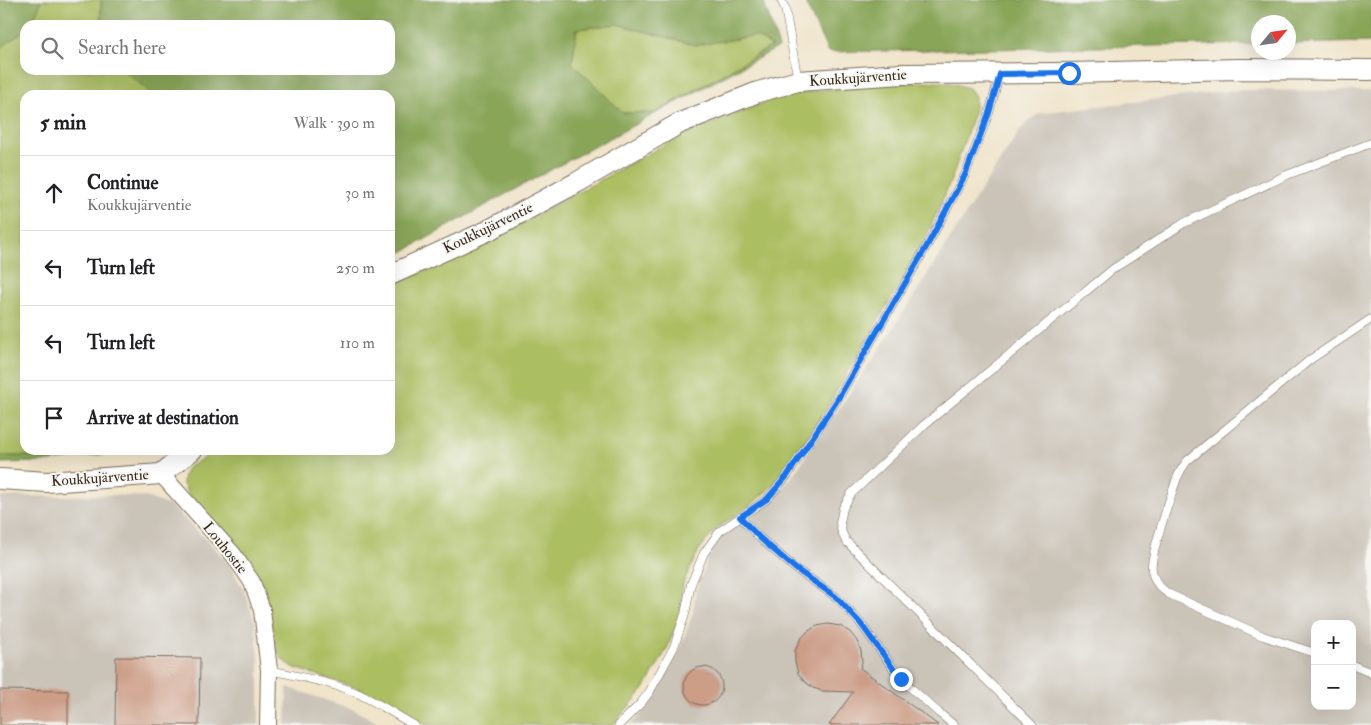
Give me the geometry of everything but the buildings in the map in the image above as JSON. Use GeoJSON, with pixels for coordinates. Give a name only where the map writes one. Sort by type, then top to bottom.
{"type":"FeatureCollection","features":[{"type":"Feature","properties":{"kind":"street","name":"Koukkujärventie"},"geometry":{"type":"LineString","coordinates":[[395,273],[487,231],[680,124],[758,92],[798,81],[902,74],[1238,69],[1371,70]]}},
{"type":"Feature","properties":{"kind":"street","name":"Koukkujärventie"},"geometry":{"type":"LineString","coordinates":[[0,479],[47,482],[161,474],[186,455]]}},
{"type":"Feature","properties":{"kind":"street","name":"Louhostie"},"geometry":{"type":"LineString","coordinates":[[161,474],[233,554],[252,582],[262,610],[269,670],[268,725]]}},
{"type":"Feature","properties":{"kind":"lane"},"geometry":{"type":"LineString","coordinates":[[781,0],[785,8],[798,81]]}},
{"type":"Feature","properties":{"kind":"lane"},"geometry":{"type":"LineString","coordinates":[[619,725],[650,691],[674,647],[685,614],[691,584],[704,553],[720,531],[767,499],[787,476],[836,402],[928,244],[965,175],[989,113],[1000,74]]}},
{"type":"Feature","properties":{"kind":"lane"},"geometry":{"type":"LineString","coordinates":[[1032,725],[846,540],[842,533],[840,522],[843,508],[851,494],[924,425],[1112,269],[1184,223],[1287,175],[1371,143]]}},
{"type":"Feature","properties":{"kind":"lane"},"geometry":{"type":"LineString","coordinates":[[1311,652],[1262,636],[1169,594],[1154,580],[1151,568],[1154,550],[1177,478],[1187,461],[1311,359],[1371,320]]}},
{"type":"Feature","properties":{"kind":"lane"},"geometry":{"type":"LineString","coordinates":[[740,517],[760,538],[796,569],[836,597],[861,624],[901,679],[939,714],[954,725]]}},
{"type":"Feature","properties":{"kind":"lane"},"geometry":{"type":"LineString","coordinates":[[1356,667],[1371,673]]}},
{"type":"Feature","properties":{"kind":"lane"},"geometry":{"type":"LineString","coordinates":[[269,670],[327,683],[351,691],[414,725]]}},
{"type":"Feature","properties":{"kind":"shaded area"},"geometry":{"type":"Polygon","coordinates":[[[1238,90],[1371,91],[1371,725],[630,725],[648,707],[680,649],[693,613],[696,590],[709,556],[723,535],[750,519],[773,500],[792,477],[884,343],[1021,129],[1030,119],[1041,113],[1238,90]]]}},
{"type":"Feature","properties":{"kind":"shaded area"},"geometry":{"type":"Polygon","coordinates":[[[114,495],[145,497],[171,506],[213,546],[232,568],[245,594],[255,622],[259,657],[259,725],[0,725],[0,497],[114,495]]]}},
{"type":"Feature","properties":{"kind":"shaded area"},"geometry":{"type":"Polygon","coordinates":[[[287,687],[355,710],[381,725],[286,725],[287,687]]]}},
{"type":"Feature","properties":{"kind":"green space"},"geometry":{"type":"Polygon","coordinates":[[[0,0],[42,0],[33,20],[20,20],[20,34],[0,48],[0,0]]]}},
{"type":"Feature","properties":{"kind":"green space"},"geometry":{"type":"Polygon","coordinates":[[[42,0],[101,0],[101,20],[33,20],[42,0]]]}},
{"type":"Feature","properties":{"kind":"green space"},"geometry":{"type":"Polygon","coordinates":[[[101,0],[763,0],[779,47],[506,194],[395,256],[395,90],[147,90],[130,75],[395,75],[395,20],[101,20],[101,0]],[[617,24],[577,29],[572,63],[623,113],[655,113],[772,46],[756,36],[695,45],[617,24]]]}},
{"type":"Feature","properties":{"kind":"green space"},"geometry":{"type":"Polygon","coordinates":[[[804,0],[1371,0],[1371,42],[1296,44],[1296,15],[1251,15],[1251,44],[828,52],[804,0]]]}},
{"type":"Feature","properties":{"kind":"green space"},"geometry":{"type":"Polygon","coordinates":[[[617,24],[695,45],[756,36],[772,46],[655,113],[623,113],[572,63],[577,29],[617,24]]]}},
{"type":"Feature","properties":{"kind":"green space"},"geometry":{"type":"Polygon","coordinates":[[[20,34],[20,75],[130,75],[147,90],[20,90],[20,455],[38,456],[0,456],[0,48],[20,34]]]}},
{"type":"Feature","properties":{"kind":"green space"},"geometry":{"type":"Polygon","coordinates":[[[947,82],[969,88],[975,96],[975,109],[952,178],[923,244],[831,401],[782,476],[757,500],[716,529],[699,550],[683,583],[680,614],[667,649],[644,689],[613,725],[425,725],[363,690],[295,668],[283,660],[276,649],[269,610],[183,484],[187,468],[207,455],[395,455],[395,284],[494,239],[678,137],[774,99],[808,92],[890,83],[947,82]]]}},
{"type":"Feature","properties":{"kind":"green space"},"geometry":{"type":"Polygon","coordinates":[[[97,455],[43,462],[0,463],[0,456],[97,455]]]}},
{"type":"Feature","properties":{"kind":"route"},"geometry":{"type":"LineString","coordinates":[[901,679],[861,624],[836,597],[796,569],[760,538],[740,517],[767,499],[787,476],[836,402],[928,244],[965,175],[989,113],[1000,74],[1069,73]]}}]}
